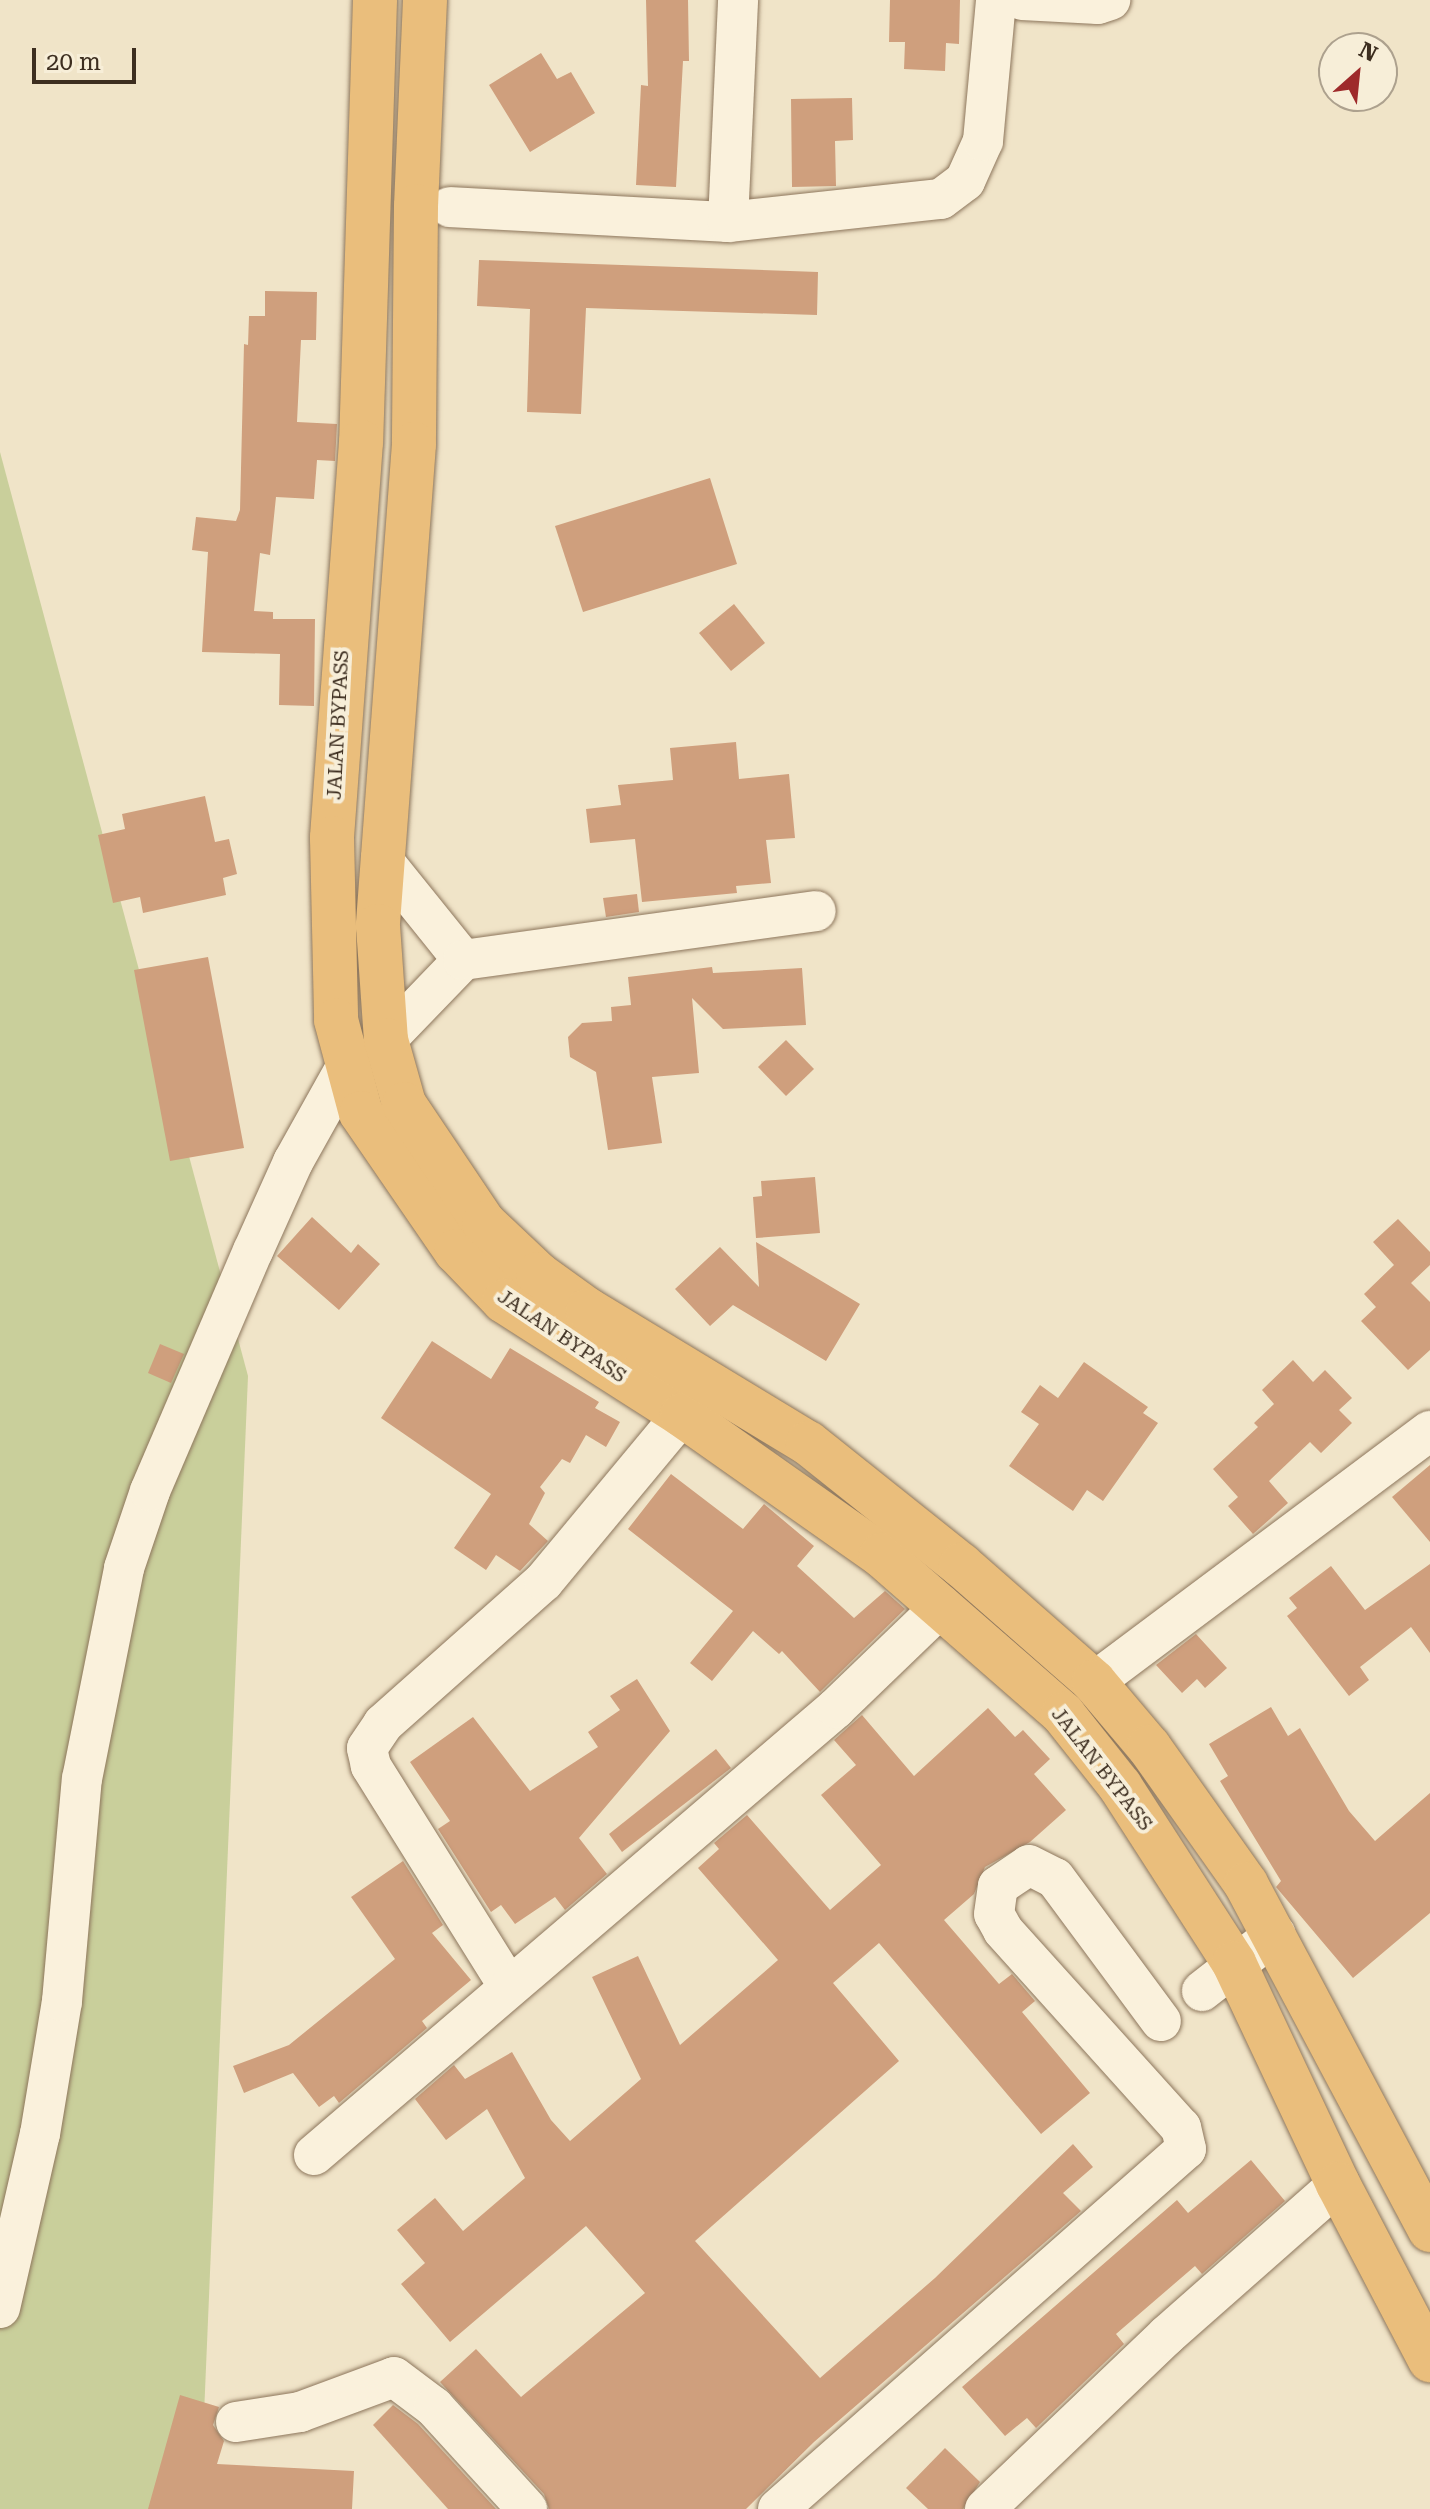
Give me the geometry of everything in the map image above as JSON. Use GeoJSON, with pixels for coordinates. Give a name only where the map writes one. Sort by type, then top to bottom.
{"type":"FeatureCollection","features":[{"type":"Feature","properties":{"kind":"highway","name":"JALAN BYPASS"},"geometry":{"type":"LineString","coordinates":[[375,0],[361,442],[332,838],[336,1020],[346,1067],[361,1113],[456,1251],[504,1301],[682,1415],[881,1555],[1063,1714],[1120,1786],[1234,1963],[1338,2184],[1430,2360]]}},
{"type":"Feature","properties":{"kind":"highway","name":"JALAN BYPASS"},"geometry":{"type":"LineString","coordinates":[[425,0],[433,206],[378,926],[386,1040],[404,1104],[424,1139],[484,1223],[538,1274],[588,1310],[808,1443],[961,1565],[1094,1682],[1210,1827],[1275,1934],[1430,2230]]}},
{"type":"Feature","properties":{"kind":"highway"},"geometry":{"type":"LineString","coordinates":[[361,442],[414,444]]}},
{"type":"Feature","properties":{"kind":"street"},"geometry":{"type":"LineString","coordinates":[[728,222],[738,0]]}},
{"type":"Feature","properties":{"kind":"street"},"geometry":{"type":"LineString","coordinates":[[433,206],[728,222],[941,199],[965,181],[983,141],[996,0]]}},
{"type":"Feature","properties":{"kind":"street"},"geometry":{"type":"LineString","coordinates":[[1022,0],[1098,4],[1110,0]]}},
{"type":"Feature","properties":{"kind":"street"},"geometry":{"type":"LineString","coordinates":[[381,858],[463,960]]}},
{"type":"Feature","properties":{"kind":"street"},"geometry":{"type":"LineString","coordinates":[[386,1040],[463,960],[816,911]]}},
{"type":"Feature","properties":{"kind":"street"},"geometry":{"type":"LineString","coordinates":[[0,2308],[40,2134],[62,2001],[82,1779],[124,1568],[150,1491],[287,1175],[346,1067]]}},
{"type":"Feature","properties":{"kind":"street"},"geometry":{"type":"LineString","coordinates":[[509,1987],[371,1766],[367,1748],[383,1724],[544,1581],[682,1415]]}},
{"type":"Feature","properties":{"kind":"street"},"geometry":{"type":"LineString","coordinates":[[1094,1682],[1430,1431]]}},
{"type":"Feature","properties":{"kind":"street"},"geometry":{"type":"LineString","coordinates":[[314,2155],[836,1708],[942,1606]]}},
{"type":"Feature","properties":{"kind":"street"},"geometry":{"type":"LineString","coordinates":[[778,2509],[1179,2160],[1186,2149],[1181,2128],[1118,2054],[1003,1930],[994,1914],[998,1886],[1029,1865],[1055,1878],[1182,2005]]}},
{"type":"Feature","properties":{"kind":"street"},"geometry":{"type":"LineString","coordinates":[[1118,2054],[1275,1934]]}},
{"type":"Feature","properties":{"kind":"street"},"geometry":{"type":"LineString","coordinates":[[985,2509],[1167,2335],[1338,2184]]}},
{"type":"Feature","properties":{"kind":"street"},"geometry":{"type":"LineString","coordinates":[[236,2422],[300,2412],[394,2377],[434,2407],[527,2509]]}},
{"type":"Feature","properties":{"kind":"green space"},"geometry":{"type":"Polygon","coordinates":[[[0,452],[248,1376],[200,2509],[0,2509],[0,452]]]}},
{"type":"Feature","properties":{"kind":"building"},"geometry":{"type":"Polygon","coordinates":[[[646,0],[688,0],[689,61],[683,61],[676,187],[636,185],[641,85],[648,86],[646,0]]]}},
{"type":"Feature","properties":{"kind":"building"},"geometry":{"type":"Polygon","coordinates":[[[890,0],[960,0],[959,44],[946,43],[945,71],[904,69],[905,42],[889,42],[890,0]]]}},
{"type":"Feature","properties":{"kind":"building"},"geometry":{"type":"Polygon","coordinates":[[[541,53],[557,79],[571,72],[595,113],[530,152],[489,85],[541,53]]]}},
{"type":"Feature","properties":{"kind":"building"},"geometry":{"type":"Polygon","coordinates":[[[852,98],[853,140],[835,141],[836,186],[792,187],[791,99],[852,98]]]}},
{"type":"Feature","properties":{"kind":"building"},"geometry":{"type":"Polygon","coordinates":[[[479,260],[818,272],[817,315],[586,308],[581,414],[527,412],[530,309],[477,306],[479,260]]]}},
{"type":"Feature","properties":{"kind":"building"},"geometry":{"type":"Polygon","coordinates":[[[265,291],[317,292],[316,340],[301,340],[297,422],[337,424],[335,461],[317,460],[314,499],[276,497],[270,555],[260,553],[254,611],[273,612],[273,619],[315,619],[314,706],[279,705],[280,654],[202,652],[208,552],[192,550],[196,517],[236,521],[240,510],[244,344],[248,345],[249,316],[265,316],[265,291]]]}},
{"type":"Feature","properties":{"kind":"building"},"geometry":{"type":"Polygon","coordinates":[[[710,478],[737,564],[583,612],[555,526],[710,478]]]}},
{"type":"Feature","properties":{"kind":"building"},"geometry":{"type":"Polygon","coordinates":[[[734,604],[765,643],[731,671],[699,633],[734,604]]]}},
{"type":"Feature","properties":{"kind":"building"},"geometry":{"type":"Polygon","coordinates":[[[736,742],[739,779],[789,774],[795,838],[766,840],[771,883],[736,886],[737,893],[642,902],[635,839],[590,843],[586,809],[621,805],[618,785],[673,780],[670,748],[736,742]]]}},
{"type":"Feature","properties":{"kind":"building"},"geometry":{"type":"Polygon","coordinates":[[[205,796],[215,842],[229,839],[237,874],[223,878],[226,895],[143,913],[140,897],[113,903],[98,835],[125,829],[122,814],[205,796]]]}},
{"type":"Feature","properties":{"kind":"building"},"geometry":{"type":"Polygon","coordinates":[[[637,894],[639,912],[606,917],[603,898],[637,894]]]}},
{"type":"Feature","properties":{"kind":"building"},"geometry":{"type":"Polygon","coordinates":[[[208,957],[244,1148],[170,1161],[134,970],[208,957]]]}},
{"type":"Feature","properties":{"kind":"building"},"geometry":{"type":"Polygon","coordinates":[[[712,967],[713,973],[802,968],[806,1025],[723,1029],[692,998],[699,1073],[652,1077],[662,1143],[608,1150],[596,1072],[570,1057],[568,1037],[582,1023],[612,1021],[611,1007],[631,1005],[628,977],[712,967]]]}},
{"type":"Feature","properties":{"kind":"building"},"geometry":{"type":"Polygon","coordinates":[[[786,1040],[814,1069],[786,1096],[758,1067],[786,1040]]]}},
{"type":"Feature","properties":{"kind":"building"},"geometry":{"type":"Polygon","coordinates":[[[815,1177],[820,1233],[756,1238],[753,1197],[762,1196],[761,1181],[815,1177]]]}},
{"type":"Feature","properties":{"kind":"building"},"geometry":{"type":"Polygon","coordinates":[[[312,1217],[351,1253],[358,1244],[380,1264],[339,1310],[277,1256],[312,1217]]]}},
{"type":"Feature","properties":{"kind":"building"},"geometry":{"type":"Polygon","coordinates":[[[1398,1219],[1430,1252],[1430,1265],[1411,1283],[1430,1302],[1430,1350],[1408,1370],[1361,1321],[1376,1307],[1364,1294],[1394,1265],[1373,1242],[1398,1219]]]}},
{"type":"Feature","properties":{"kind":"building"},"geometry":{"type":"Polygon","coordinates":[[[756,1242],[860,1304],[826,1361],[733,1305],[710,1326],[675,1289],[720,1247],[759,1287],[756,1242]]]}},
{"type":"Feature","properties":{"kind":"building"},"geometry":{"type":"Polygon","coordinates":[[[432,1341],[491,1379],[510,1348],[599,1402],[595,1408],[620,1422],[606,1447],[586,1435],[570,1463],[562,1459],[540,1487],[545,1493],[529,1524],[548,1541],[520,1571],[496,1555],[486,1570],[454,1548],[491,1494],[381,1418],[432,1341]]]}},
{"type":"Feature","properties":{"kind":"building"},"geometry":{"type":"Polygon","coordinates":[[[160,1344],[184,1354],[171,1383],[148,1373],[160,1344]]]}},
{"type":"Feature","properties":{"kind":"building"},"geometry":{"type":"Polygon","coordinates":[[[1293,1360],[1313,1382],[1325,1370],[1352,1398],[1339,1410],[1352,1423],[1321,1453],[1310,1442],[1269,1481],[1288,1503],[1253,1534],[1228,1506],[1238,1497],[1213,1469],[1258,1427],[1254,1423],[1274,1404],[1262,1390],[1293,1360]]]}},
{"type":"Feature","properties":{"kind":"building"},"geometry":{"type":"Polygon","coordinates":[[[1084,1362],[1148,1407],[1143,1413],[1158,1423],[1103,1501],[1087,1490],[1073,1511],[1009,1466],[1039,1424],[1021,1412],[1040,1385],[1058,1398],[1084,1362]]]}},
{"type":"Feature","properties":{"kind":"building"},"geometry":{"type":"Polygon","coordinates":[[[1430,1465],[1430,1542],[1392,1497],[1430,1465]]]}},
{"type":"Feature","properties":{"kind":"building"},"geometry":{"type":"Polygon","coordinates":[[[671,1474],[743,1529],[764,1504],[814,1546],[797,1566],[854,1618],[885,1591],[905,1609],[820,1692],[782,1651],[779,1654],[753,1631],[712,1681],[690,1663],[733,1611],[628,1529],[671,1474]]]}},
{"type":"Feature","properties":{"kind":"building"},"geometry":{"type":"Polygon","coordinates":[[[1430,1564],[1430,1653],[1411,1627],[1360,1667],[1369,1680],[1349,1696],[1287,1616],[1297,1608],[1289,1598],[1331,1566],[1365,1610],[1430,1564]]]}},
{"type":"Feature","properties":{"kind":"building"},"geometry":{"type":"Polygon","coordinates":[[[1196,1634],[1227,1668],[1205,1688],[1197,1679],[1182,1693],[1156,1665],[1196,1634]]]}},
{"type":"Feature","properties":{"kind":"building"},"geometry":{"type":"Polygon","coordinates":[[[637,1679],[670,1731],[579,1838],[607,1874],[565,1910],[555,1897],[515,1924],[501,1905],[491,1912],[438,1829],[450,1821],[410,1762],[473,1717],[530,1791],[598,1747],[588,1732],[620,1710],[610,1696],[637,1679]]]}},
{"type":"Feature","properties":{"kind":"building"},"geometry":{"type":"Polygon","coordinates":[[[1271,1707],[1288,1736],[1300,1728],[1349,1811],[1375,1841],[1430,1793],[1430,1913],[1353,1978],[1276,1887],[1281,1881],[1220,1781],[1228,1776],[1209,1744],[1271,1707]]]}},
{"type":"Feature","properties":{"kind":"building"},"geometry":{"type":"Polygon","coordinates":[[[988,1708],[1015,1737],[1023,1730],[1050,1759],[1034,1774],[1066,1810],[1030,1842],[985,1867],[974,1894],[944,1920],[999,1984],[1012,1974],[1035,2001],[1022,2012],[1090,2093],[1041,2134],[879,1943],[833,1983],[899,2061],[695,2241],[820,2378],[935,2278],[1073,2144],[1093,2167],[1063,2193],[1081,2211],[814,2442],[746,2509],[549,2509],[544,2494],[440,2382],[476,2349],[521,2397],[645,2293],[586,2226],[450,2342],[401,2284],[425,2263],[397,2230],[435,2198],[463,2231],[525,2178],[487,2109],[446,2140],[415,2099],[454,2065],[465,2079],[512,2052],[551,2120],[570,2141],[641,2079],[592,1977],[638,1956],[680,2045],[778,1960],[698,1868],[719,1849],[714,1843],[747,1815],[830,1910],[881,1865],[821,1795],[856,1765],[834,1740],[862,1715],[914,1776],[988,1708]]]}},
{"type":"Feature","properties":{"kind":"building"},"geometry":{"type":"Polygon","coordinates":[[[716,1749],[731,1768],[622,1852],[609,1834],[716,1749]]]}},
{"type":"Feature","properties":{"kind":"building"},"geometry":{"type":"Polygon","coordinates":[[[403,1861],[443,1925],[432,1933],[471,1980],[422,2021],[427,2028],[339,2103],[334,2096],[319,2107],[293,2073],[244,2093],[233,2066],[289,2045],[395,1959],[351,1897],[403,1861]]]}},
{"type":"Feature","properties":{"kind":"building"},"geometry":{"type":"Polygon","coordinates":[[[1251,2160],[1285,2201],[1202,2274],[1195,2266],[1116,2334],[1124,2344],[1036,2428],[1027,2418],[1005,2436],[962,2387],[1177,2200],[1188,2213],[1251,2160]]]}},
{"type":"Feature","properties":{"kind":"building"},"geometry":{"type":"Polygon","coordinates":[[[180,2395],[219,2407],[213,2425],[224,2441],[217,2464],[354,2471],[352,2509],[148,2509],[180,2395]]]}},
{"type":"Feature","properties":{"kind":"building"},"geometry":{"type":"Polygon","coordinates":[[[393,2405],[418,2424],[496,2509],[448,2509],[373,2425],[393,2405]]]}},
{"type":"Feature","properties":{"kind":"building"},"geometry":{"type":"Polygon","coordinates":[[[945,2448],[980,2482],[963,2509],[928,2509],[906,2488],[945,2448]]]}}]}
